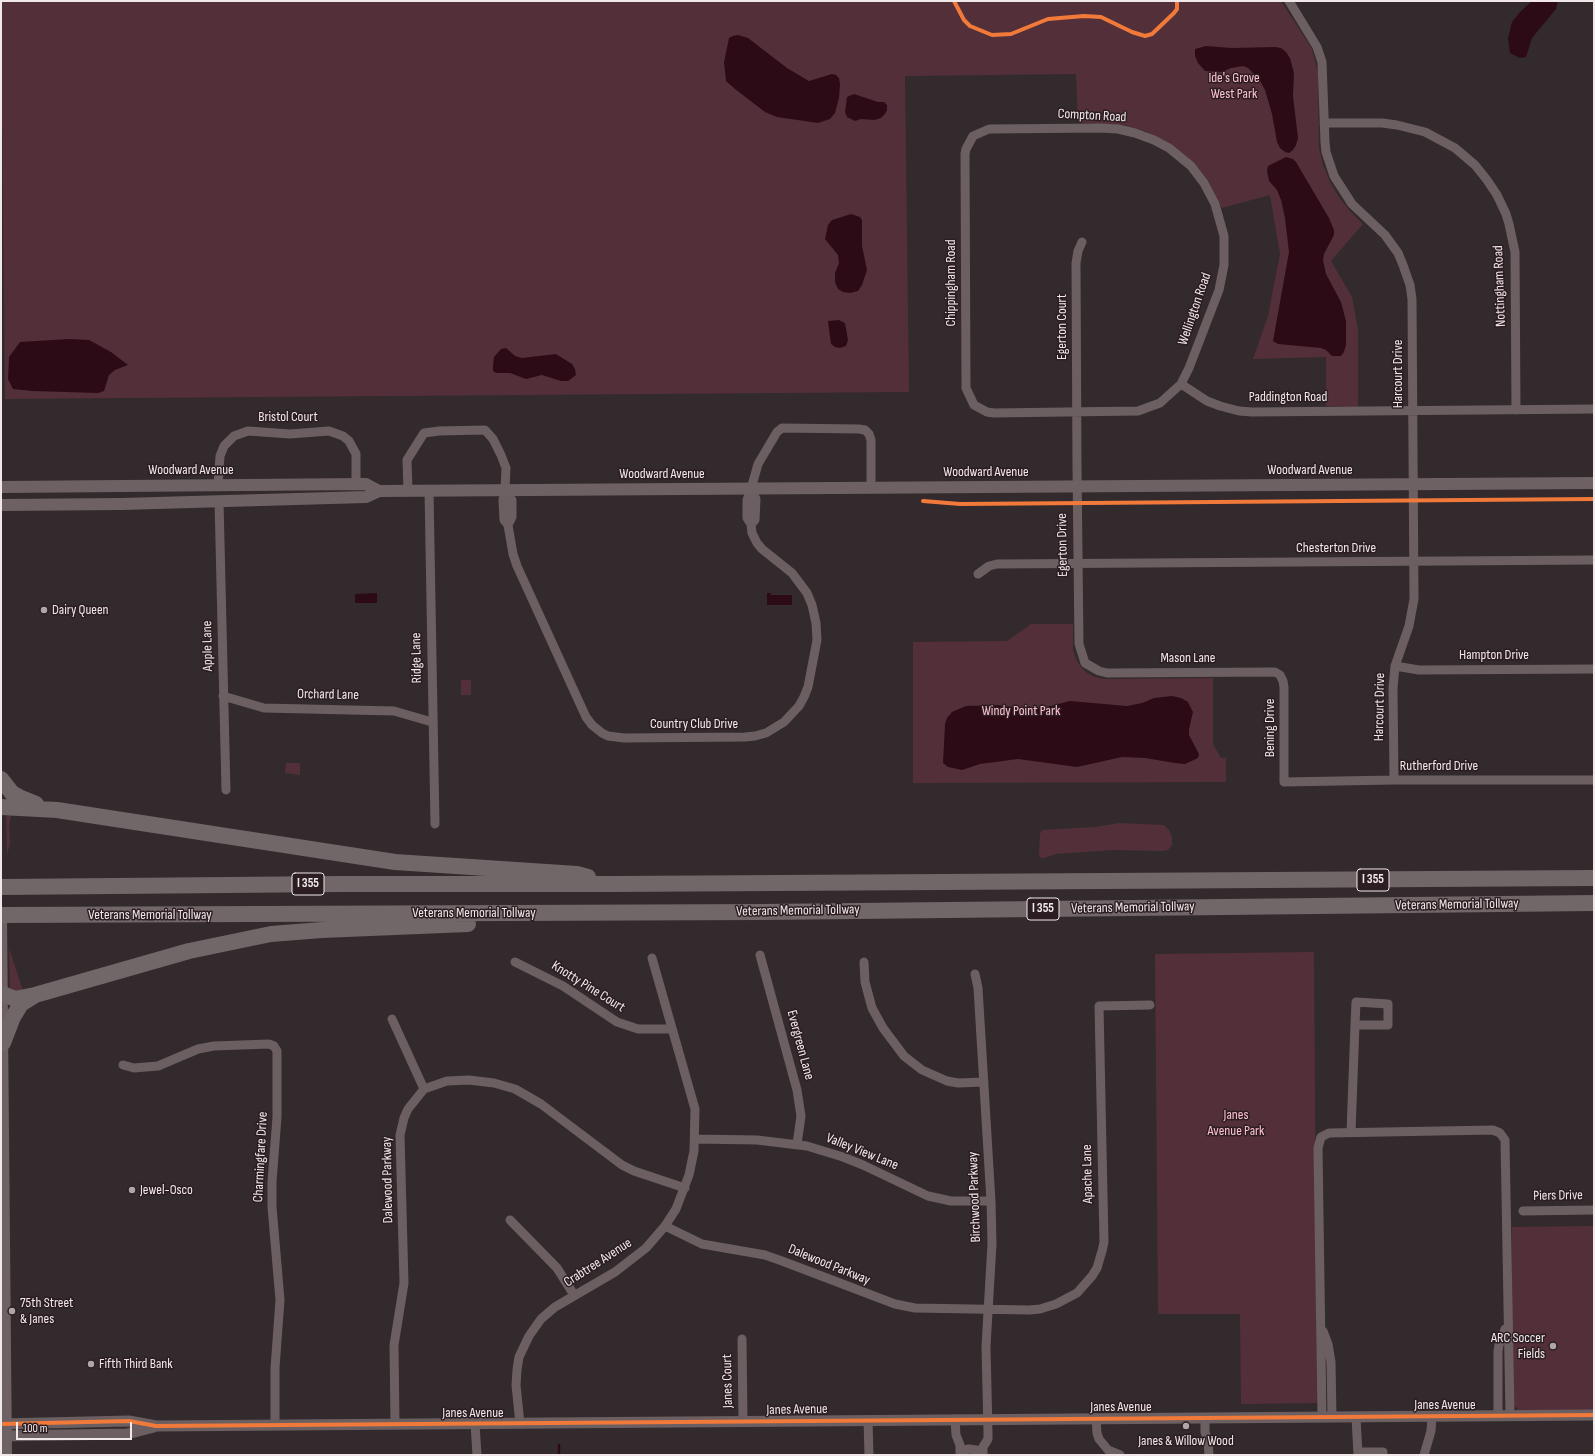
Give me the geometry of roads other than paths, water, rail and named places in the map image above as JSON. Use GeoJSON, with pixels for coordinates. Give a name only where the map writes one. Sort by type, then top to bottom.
{"type":"FeatureCollection","features":[{"type":"Feature","properties":{"kind":"highway"},"geometry":{"type":"LineString","coordinates":[[1,779],[12,793],[21,798],[57,810]]}},
{"type":"Feature","properties":{"kind":"highway"},"geometry":{"type":"LineString","coordinates":[[1,807],[57,810],[395,862],[577,874],[614,884]]}},
{"type":"Feature","properties":{"kind":"highway"},"geometry":{"type":"LineString","coordinates":[[1528,878],[1594,874]]}},
{"type":"Feature","properties":{"kind":"highway","name":"Veterans Memorial Tollway"},"geometry":{"type":"LineString","coordinates":[[1,887],[340,884],[1308,881],[1594,878]]}},
{"type":"Feature","properties":{"kind":"highway","name":"Veterans Memorial Tollway"},"geometry":{"type":"LineString","coordinates":[[1,916],[577,913],[1594,903]]}},
{"type":"Feature","properties":{"kind":"highway"},"geometry":{"type":"LineString","coordinates":[[1510,905],[1594,913]]}},
{"type":"Feature","properties":{"kind":"highway"},"geometry":{"type":"LineString","coordinates":[[2,993],[15,999],[35,995],[189,951],[271,934],[322,930],[523,921],[577,913]]}},
{"type":"Feature","properties":{"kind":"highway"},"geometry":{"type":"LineString","coordinates":[[3,1042],[13,1017],[21,1004],[35,995]]}},
{"type":"Feature","properties":{"kind":"main road","name":"Woodward Avenue"},"geometry":{"type":"LineString","coordinates":[[1,487],[366,484],[379,491],[429,491],[1594,484]]}},
{"type":"Feature","properties":{"kind":"main road","name":"Woodward Avenue"},"geometry":{"type":"LineString","coordinates":[[1,505],[366,498],[379,491]]}},
{"type":"Feature","properties":{"kind":"main road"},"geometry":{"type":"LineString","coordinates":[[1,916],[3,1042],[3,1436],[6,1455]]}},
{"type":"Feature","properties":{"kind":"street","name":"Harcourt Drive"},"geometry":{"type":"LineString","coordinates":[[1289,1],[1317,47],[1322,62],[1326,152],[1338,185],[1352,204],[1385,235],[1398,253],[1408,278],[1412,299],[1412,485],[1414,599],[1412,614],[1395,666],[1393,688],[1394,780]]}},
{"type":"Feature","properties":{"kind":"street","name":"Nottingham Road"},"geometry":{"type":"LineString","coordinates":[[1324,123],[1382,123],[1404,126],[1425,132],[1455,148],[1475,165],[1487,180],[1497,195],[1506,214],[1515,252],[1516,410]]}},
{"type":"Feature","properties":{"kind":"street","name":"Compton Road"},"geometry":{"type":"LineString","coordinates":[[973,136],[989,129],[1118,129],[1135,133],[1162,144],[1181,158],[1197,174]]}},
{"type":"Feature","properties":{"kind":"street","name":"Chippingham Road"},"geometry":{"type":"LineString","coordinates":[[973,136],[965,154],[966,388],[974,405],[987,412],[1077,413]]}},
{"type":"Feature","properties":{"kind":"street","name":"Wellington Road"},"geometry":{"type":"LineString","coordinates":[[1181,384],[1190,368],[1219,290],[1224,265],[1224,236],[1219,215],[1210,193],[1197,174]]}},
{"type":"Feature","properties":{"kind":"street","name":"Egerton Court"},"geometry":{"type":"LineString","coordinates":[[1077,413],[1076,263],[1078,251],[1082,242]]}},
{"type":"Feature","properties":{"kind":"street","name":"Paddington Road"},"geometry":{"type":"LineString","coordinates":[[1181,384],[1207,401],[1239,411],[1594,409]]}},
{"type":"Feature","properties":{"kind":"street"},"geometry":{"type":"LineString","coordinates":[[1077,413],[1132,412],[1146,409],[1160,403],[1181,384]]}},
{"type":"Feature","properties":{"kind":"street","name":"Egerton Drive"},"geometry":{"type":"LineString","coordinates":[[1077,413],[1079,649],[1085,663],[1096,670]]}},
{"type":"Feature","properties":{"kind":"street"},"geometry":{"type":"LineString","coordinates":[[751,489],[758,464],[777,432],[782,428],[865,430],[869,434],[871,440],[871,488]]}},
{"type":"Feature","properties":{"kind":"street","name":"Country Club Drive"},"geometry":{"type":"LineString","coordinates":[[408,491],[407,460],[424,433],[439,431],[485,430],[493,439],[506,468],[505,490],[502,500],[504,520],[508,525],[509,538],[517,566],[586,717],[592,725],[602,733],[619,738],[755,736],[775,728],[788,719],[799,706],[808,687],[816,645],[817,631],[812,604],[807,593],[792,573],[762,549],[757,543],[752,533],[751,524],[755,520],[756,500],[751,489]]}},
{"type":"Feature","properties":{"kind":"street","name":"Bristol Court"},"geometry":{"type":"LineString","coordinates":[[218,485],[220,456],[224,446],[234,436],[248,432],[290,434],[330,431],[343,436],[353,447],[356,454],[356,485]]}},
{"type":"Feature","properties":{"kind":"street","name":"Ridge Lane"},"geometry":{"type":"LineString","coordinates":[[429,491],[435,824]]}},
{"type":"Feature","properties":{"kind":"street","name":"Apple Lane"},"geometry":{"type":"LineString","coordinates":[[220,501],[226,790]]}},
{"type":"Feature","properties":{"kind":"street","name":"Chesterton Drive"},"geometry":{"type":"LineString","coordinates":[[978,574],[989,566],[997,564],[1594,560]]}},
{"type":"Feature","properties":{"kind":"street","name":"Hampton Drive"},"geometry":{"type":"LineString","coordinates":[[1395,666],[1419,670],[1594,669]]}},
{"type":"Feature","properties":{"kind":"street","name":"Mason Lane"},"geometry":{"type":"LineString","coordinates":[[1096,670],[1107,672],[1269,671],[1280,675]]}},
{"type":"Feature","properties":{"kind":"street","name":"Bening Drive"},"geometry":{"type":"LineString","coordinates":[[1280,675],[1284,687],[1284,782]]}},
{"type":"Feature","properties":{"kind":"street","name":"Orchard Lane"},"geometry":{"type":"LineString","coordinates":[[223,696],[264,708],[394,711],[432,722]]}},
{"type":"Feature","properties":{"kind":"street","name":"Rutherford Drive"},"geometry":{"type":"LineString","coordinates":[[1284,782],[1394,780],[1594,780]]}},
{"type":"Feature","properties":{"kind":"street","name":"Evergreen Lane"},"geometry":{"type":"LineString","coordinates":[[760,955],[797,1090],[801,1116],[797,1144]]}},
{"type":"Feature","properties":{"kind":"street","name":"Crabtree Avenue"},"geometry":{"type":"LineString","coordinates":[[520,1424],[516,1385],[518,1361],[528,1336],[541,1319],[555,1307],[631,1261],[646,1248],[665,1226],[676,1209],[685,1188],[692,1164],[695,1139],[694,1103],[652,958]]}},
{"type":"Feature","properties":{"kind":"street","name":"Knotty Pine Court"},"geometry":{"type":"LineString","coordinates":[[515,962],[563,986],[617,1022],[638,1029],[672,1029]]}},
{"type":"Feature","properties":{"kind":"street"},"geometry":{"type":"LineString","coordinates":[[864,962],[865,982],[872,1008],[883,1028],[904,1056],[922,1070],[946,1081],[958,1083],[984,1082]]}},
{"type":"Feature","properties":{"kind":"street","name":"Birchwood Parkway"},"geometry":{"type":"LineString","coordinates":[[975,974],[978,988],[984,1082],[992,1244],[986,1358],[988,1439],[985,1443],[983,1453]]}},
{"type":"Feature","properties":{"kind":"street","name":"Apache Lane"},"geometry":{"type":"LineString","coordinates":[[988,1309],[1029,1310],[1056,1304],[1077,1293],[1097,1268],[1104,1242],[1099,1006],[1150,1005]]}},
{"type":"Feature","properties":{"kind":"street"},"geometry":{"type":"LineString","coordinates":[[392,1019],[424,1089],[447,1081],[469,1080],[494,1083],[515,1089],[541,1104],[622,1165],[634,1171],[685,1188]]}},
{"type":"Feature","properties":{"kind":"street"},"geometry":{"type":"LineString","coordinates":[[1351,1132],[1355,1025]]}},
{"type":"Feature","properties":{"kind":"street","name":"Charmingfare Drive"},"geometry":{"type":"LineString","coordinates":[[123,1065],[134,1068],[158,1066],[198,1048],[214,1046],[269,1044],[274,1046],[277,1051],[277,1117],[272,1182],[272,1207],[280,1300],[275,1368],[274,1425]]}},
{"type":"Feature","properties":{"kind":"street","name":"Dalewood Parkway"},"geometry":{"type":"LineString","coordinates":[[395,1424],[394,1345],[404,1283],[400,1135],[408,1109],[424,1089]]}},
{"type":"Feature","properties":{"kind":"street"},"geometry":{"type":"LineString","coordinates":[[1327,1417],[1321,1326],[1319,1142],[1321,1137],[1325,1134],[1351,1132],[1493,1130],[1503,1135],[1505,1140],[1507,1322],[1510,1416]]}},
{"type":"Feature","properties":{"kind":"street","name":"Valley View Lane"},"geometry":{"type":"LineString","coordinates":[[695,1139],[757,1140],[797,1144],[843,1157],[928,1196],[951,1201],[991,1201]]}},
{"type":"Feature","properties":{"kind":"street","name":"Piers Drive"},"geometry":{"type":"LineString","coordinates":[[1523,1211],[1594,1210]]}},
{"type":"Feature","properties":{"kind":"street"},"geometry":{"type":"LineString","coordinates":[[510,1220],[557,1268],[574,1295]]}},
{"type":"Feature","properties":{"kind":"street","name":"Dalewood Parkway"},"geometry":{"type":"LineString","coordinates":[[665,1226],[702,1244],[766,1255],[895,1304],[915,1308],[988,1309]]}},
{"type":"Feature","properties":{"kind":"street"},"geometry":{"type":"LineString","coordinates":[[1498,1416],[1498,1351],[1507,1322]]}},
{"type":"Feature","properties":{"kind":"street","name":"Janes Court"},"geometry":{"type":"LineString","coordinates":[[742,1339],[743,1422]]}},
{"type":"Feature","properties":{"kind":"street","name":"Janes Avenue"},"geometry":{"type":"LineString","coordinates":[[3,1424],[129,1421],[156,1426],[520,1424],[1594,1415]]}},
{"type":"Feature","properties":{"kind":"street"},"geometry":{"type":"LineString","coordinates":[[1424,1455],[1432,1416]]}},
{"type":"Feature","properties":{"kind":"street"},"geometry":{"type":"LineString","coordinates":[[1356,1417],[1358,1453],[1383,1452],[1383,1455]]}},
{"type":"Feature","properties":{"kind":"street"},"geometry":{"type":"LineString","coordinates":[[1096,1418],[1099,1439],[1108,1450],[1120,1455]]}},
{"type":"Feature","properties":{"kind":"street"},"geometry":{"type":"LineString","coordinates":[[1205,1418],[1204,1432],[1208,1442],[1209,1455]]}},
{"type":"Feature","properties":{"kind":"street"},"geometry":{"type":"LineString","coordinates":[[868,1420],[869,1455]]}},
{"type":"Feature","properties":{"kind":"street"},"geometry":{"type":"LineString","coordinates":[[955,1420],[956,1436],[960,1453],[969,1449],[983,1453]]}},
{"type":"Feature","properties":{"kind":"street"},"geometry":{"type":"LineString","coordinates":[[475,1424],[477,1455]]}},
{"type":"Feature","properties":{"kind":"street","name":"Janes Avenue"},"geometry":{"type":"LineString","coordinates":[[3,1436],[127,1434],[156,1426]]}},
{"type":"Feature","properties":{"kind":"waterway"},"geometry":{"type":"LineString","coordinates":[[559,1445],[559,1455]]}},
{"type":"Feature","properties":{"kind":"place","name":"Dairy Queen"},"geometry":{"type":"Point","coordinates":[44,610]}},
{"type":"Feature","properties":{"kind":"place","name":"Jewel-Osco"},"geometry":{"type":"Point","coordinates":[132,1190]}},
{"type":"Feature","properties":{"kind":"place","name":"75th Street & Janes"},"geometry":{"type":"Point","coordinates":[12,1311]}},
{"type":"Feature","properties":{"kind":"place","name":"ARC Soccer Fields"},"geometry":{"type":"Point","coordinates":[1553,1346]}},
{"type":"Feature","properties":{"kind":"place","name":"Fifth Third Bank"},"geometry":{"type":"Point","coordinates":[91,1364]}},
{"type":"Feature","properties":{"kind":"place","name":"Janes & Willow Wood"},"geometry":{"type":"Point","coordinates":[1186,1426]}},
{"type":"Feature","properties":{"kind":"park label","name":"Ide's Grove West Park"},"geometry":{"type":"Point","coordinates":[1234,86]}},
{"type":"Feature","properties":{"kind":"park label","name":"Windy Point Park"},"geometry":{"type":"Point","coordinates":[1021,711]}},
{"type":"Feature","properties":{"kind":"park label","name":"Janes Avenue Park"},"geometry":{"type":"Point","coordinates":[1236,1124]}}]}
